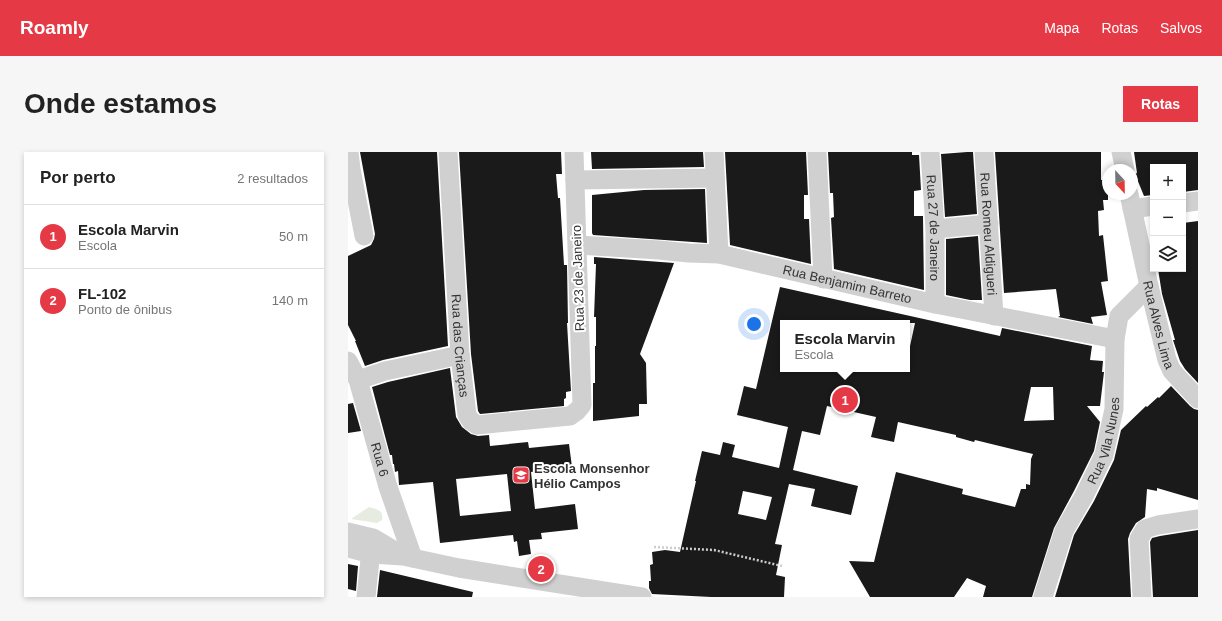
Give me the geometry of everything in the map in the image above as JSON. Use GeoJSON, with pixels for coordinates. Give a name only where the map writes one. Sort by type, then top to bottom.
{"type":"FeatureCollection","features":[{"type":"Feature","properties":{"kind":"street"},"geometry":{"type":"LineString","coordinates":[[349,152],[364,236]]}},
{"type":"Feature","properties":{"kind":"street","name":"Rua das Crianças"},"geometry":{"type":"LineString","coordinates":[[448,152],[460,355],[467,415],[471,421],[477,424],[570,416],[582,405]]}},
{"type":"Feature","properties":{"kind":"street","name":"Rua 23 de Janeiro"},"geometry":{"type":"LineString","coordinates":[[574,152],[582,405]]}},
{"type":"Feature","properties":{"kind":"street"},"geometry":{"type":"LineString","coordinates":[[714,152],[719,254]]}},
{"type":"Feature","properties":{"kind":"street"},"geometry":{"type":"LineString","coordinates":[[817,152],[823,279]]}},
{"type":"Feature","properties":{"kind":"street","name":"Rua 27 de Janeiro"},"geometry":{"type":"LineString","coordinates":[[930,152],[934,229],[935,304]]}},
{"type":"Feature","properties":{"kind":"street","name":"Rua Romeu Aldigueri"},"geometry":{"type":"LineString","coordinates":[[984,152],[994,316]]}},
{"type":"Feature","properties":{"kind":"street"},"geometry":{"type":"LineString","coordinates":[[1121,152],[1124,164]]}},
{"type":"Feature","properties":{"kind":"street"},"geometry":{"type":"LineString","coordinates":[[575,180],[715,178]]}},
{"type":"Feature","properties":{"kind":"street"},"geometry":{"type":"LineString","coordinates":[[1131,201],[1150,205]]}},
{"type":"Feature","properties":{"kind":"street","name":"Rua Alves Lima"},"geometry":{"type":"LineString","coordinates":[[1131,201],[1149,286],[1167,360],[1172,371],[1198,399]]}},
{"type":"Feature","properties":{"kind":"street"},"geometry":{"type":"LineString","coordinates":[[1186,203],[1198,201]]}},
{"type":"Feature","properties":{"kind":"street"},"geometry":{"type":"LineString","coordinates":[[934,229],[989,224]]}},
{"type":"Feature","properties":{"kind":"street","name":"Rua Benjamim Barreto"},"geometry":{"type":"LineString","coordinates":[[578,245],[659,250],[689,254],[719,254],[935,304],[1115,339]]}},
{"type":"Feature","properties":{"kind":"street","name":"Rua Vila Nunes"},"geometry":{"type":"LineString","coordinates":[[1043,597],[1064,531],[1084,496],[1104,455],[1114,409],[1115,339],[1119,316],[1149,286]]}},
{"type":"Feature","properties":{"kind":"street"},"geometry":{"type":"LineString","coordinates":[[358,380],[385,370],[460,355]]}},
{"type":"Feature","properties":{"kind":"street","name":"Rua 6"},"geometry":{"type":"LineString","coordinates":[[348,361],[358,380],[408,557]]}},
{"type":"Feature","properties":{"kind":"street"},"geometry":{"type":"LineString","coordinates":[[1142,597],[1139,539],[1145,529],[1158,525],[1198,519]]}},
{"type":"Feature","properties":{"kind":"street"},"geometry":{"type":"LineString","coordinates":[[348,532],[372,546],[408,557],[581,593],[642,597]]}},
{"type":"Feature","properties":{"kind":"street"},"geometry":{"type":"LineString","coordinates":[[348,548],[372,546]]}},
{"type":"Feature","properties":{"kind":"street"},"geometry":{"type":"LineString","coordinates":[[366,597],[372,546]]}},
{"type":"Feature","properties":{"kind":"path"},"geometry":{"type":"LineString","coordinates":[[654,547],[714,550],[782,566]]}},
{"type":"Feature","properties":{"kind":"shaded area"},"geometry":{"type":"Polygon","coordinates":[[[369,507],[377,509],[381,512],[382,520],[377,523],[351,519],[369,507]]]}},
{"type":"Feature","properties":{"kind":"building"},"geometry":{"type":"Polygon","coordinates":[[[360,152],[437,152],[448,346],[383,360],[365,366],[356,341],[348,325],[348,256],[371,245],[375,234],[360,152]]]}},
{"type":"Feature","properties":{"kind":"building"},"geometry":{"type":"Polygon","coordinates":[[[459,152],[561,152],[562,174],[556,174],[558,198],[560,198],[564,265],[567,265],[567,323],[571,391],[566,392],[564,406],[480,414],[478,411],[471,354],[459,152]]]}},
{"type":"Feature","properties":{"kind":"building"},"geometry":{"type":"Polygon","coordinates":[[[591,152],[703,152],[704,167],[592,169],[591,152]]]}},
{"type":"Feature","properties":{"kind":"building"},"geometry":{"type":"Polygon","coordinates":[[[725,152],[806,152],[808,195],[804,195],[804,219],[809,219],[811,264],[730,245],[725,152]]]}},
{"type":"Feature","properties":{"kind":"building"},"geometry":{"type":"Polygon","coordinates":[[[828,152],[912,152],[912,155],[919,155],[921,190],[914,191],[914,216],[923,216],[924,290],[834,269],[831,218],[834,217],[833,193],[830,193],[828,152]]]}},
{"type":"Feature","properties":{"kind":"building"},"geometry":{"type":"Polygon","coordinates":[[[973,152],[977,214],[945,217],[941,154],[973,152]]]}},
{"type":"Feature","properties":{"kind":"building"},"geometry":{"type":"Polygon","coordinates":[[[995,152],[1101,152],[1102,200],[1104,210],[1098,211],[1099,236],[1103,235],[1108,281],[1101,282],[1107,315],[1091,317],[1093,324],[1058,317],[1060,316],[1056,289],[1004,293],[995,152]]]}},
{"type":"Feature","properties":{"kind":"building"},"geometry":{"type":"Polygon","coordinates":[[[1134,152],[1198,152],[1198,190],[1186,192],[1186,164],[1150,164],[1150,195],[1144,196],[1138,181],[1138,164],[1136,164],[1134,152]]]}},
{"type":"Feature","properties":{"kind":"building"},"geometry":{"type":"Polygon","coordinates":[[[705,189],[707,243],[593,235],[592,233],[592,195],[644,190],[705,189]]]}},
{"type":"Feature","properties":{"kind":"building"},"geometry":{"type":"Polygon","coordinates":[[[1198,221],[1198,383],[1180,361],[1173,340],[1175,340],[1162,294],[1158,272],[1186,272],[1186,223],[1198,221]]]}},
{"type":"Feature","properties":{"kind":"building"},"geometry":{"type":"Polygon","coordinates":[[[978,236],[982,300],[970,300],[946,295],[946,239],[978,236]]]}},
{"type":"Feature","properties":{"kind":"building"},"geometry":{"type":"Polygon","coordinates":[[[594,257],[674,263],[640,354],[646,363],[647,404],[639,404],[639,416],[593,421],[593,383],[595,383],[596,346],[596,317],[594,317],[596,264],[594,264],[594,257]]]}},
{"type":"Feature","properties":{"kind":"building"},"geometry":{"type":"Polygon","coordinates":[[[780,287],[1000,336],[1002,328],[1092,346],[1090,360],[1103,361],[1102,372],[1104,372],[1100,406],[1087,406],[1100,422],[1094,451],[1054,528],[1032,597],[983,597],[986,586],[967,578],[954,597],[870,597],[849,561],[874,562],[896,472],[963,489],[962,494],[1015,507],[1021,489],[1026,489],[1026,484],[1030,485],[1031,459],[1033,454],[975,440],[974,442],[956,437],[956,435],[898,422],[894,442],[871,437],[876,417],[827,406],[820,435],[802,431],[793,470],[858,486],[851,515],[811,506],[815,489],[789,484],[775,544],[782,545],[776,575],[785,577],[784,597],[711,597],[652,594],[649,588],[649,581],[651,581],[650,565],[653,564],[652,552],[665,550],[680,552],[702,451],[720,455],[723,442],[735,445],[732,457],[779,468],[788,427],[737,415],[744,386],[756,389],[780,287]],[[1031,387],[1024,421],[1054,420],[1053,387],[1031,387]],[[743,491],[738,514],[766,520],[772,497],[743,491]]]}},
{"type":"Feature","properties":{"kind":"building"},"geometry":{"type":"Polygon","coordinates":[[[450,368],[456,417],[462,427],[471,434],[478,436],[489,435],[490,446],[528,442],[529,448],[569,444],[572,467],[531,472],[535,509],[575,504],[578,529],[541,533],[542,539],[529,540],[531,554],[519,556],[517,541],[514,542],[513,535],[440,543],[433,482],[399,485],[398,471],[395,472],[392,455],[390,455],[372,387],[450,368]],[[507,474],[456,479],[460,516],[511,511],[507,474]]]}},
{"type":"Feature","properties":{"kind":"building"},"geometry":{"type":"Polygon","coordinates":[[[1171,386],[1190,406],[1198,410],[1198,500],[1157,488],[1157,491],[1147,489],[1145,517],[1136,523],[1128,539],[1131,597],[1055,597],[1074,535],[1094,501],[1114,460],[1121,430],[1146,406],[1147,407],[1158,397],[1159,398],[1171,386]]]}},
{"type":"Feature","properties":{"kind":"building"},"geometry":{"type":"Polygon","coordinates":[[[353,403],[361,431],[348,433],[348,404],[353,403]]]}},
{"type":"Feature","properties":{"kind":"building"},"geometry":{"type":"Polygon","coordinates":[[[1198,530],[1198,597],[1153,597],[1150,542],[1152,538],[1198,530]]]}},
{"type":"Feature","properties":{"kind":"building"},"geometry":{"type":"Polygon","coordinates":[[[348,564],[358,566],[356,591],[348,589],[348,564]]]}},
{"type":"Feature","properties":{"kind":"building"},"geometry":{"type":"Polygon","coordinates":[[[380,570],[473,592],[472,597],[377,597],[380,570]]]}},
{"type":"Feature","properties":{"kind":"place","name":"Escola Marvin"},"geometry":{"type":"Point","coordinates":[845,400]}},
{"type":"Feature","properties":{"kind":"place","name":"Escola Monsenhor Hélio Campos"},"geometry":{"type":"Point","coordinates":[521,475]}},
{"type":"Feature","properties":{"kind":"place","name":"FL-102"},"geometry":{"type":"Point","coordinates":[541,569]}}]}
